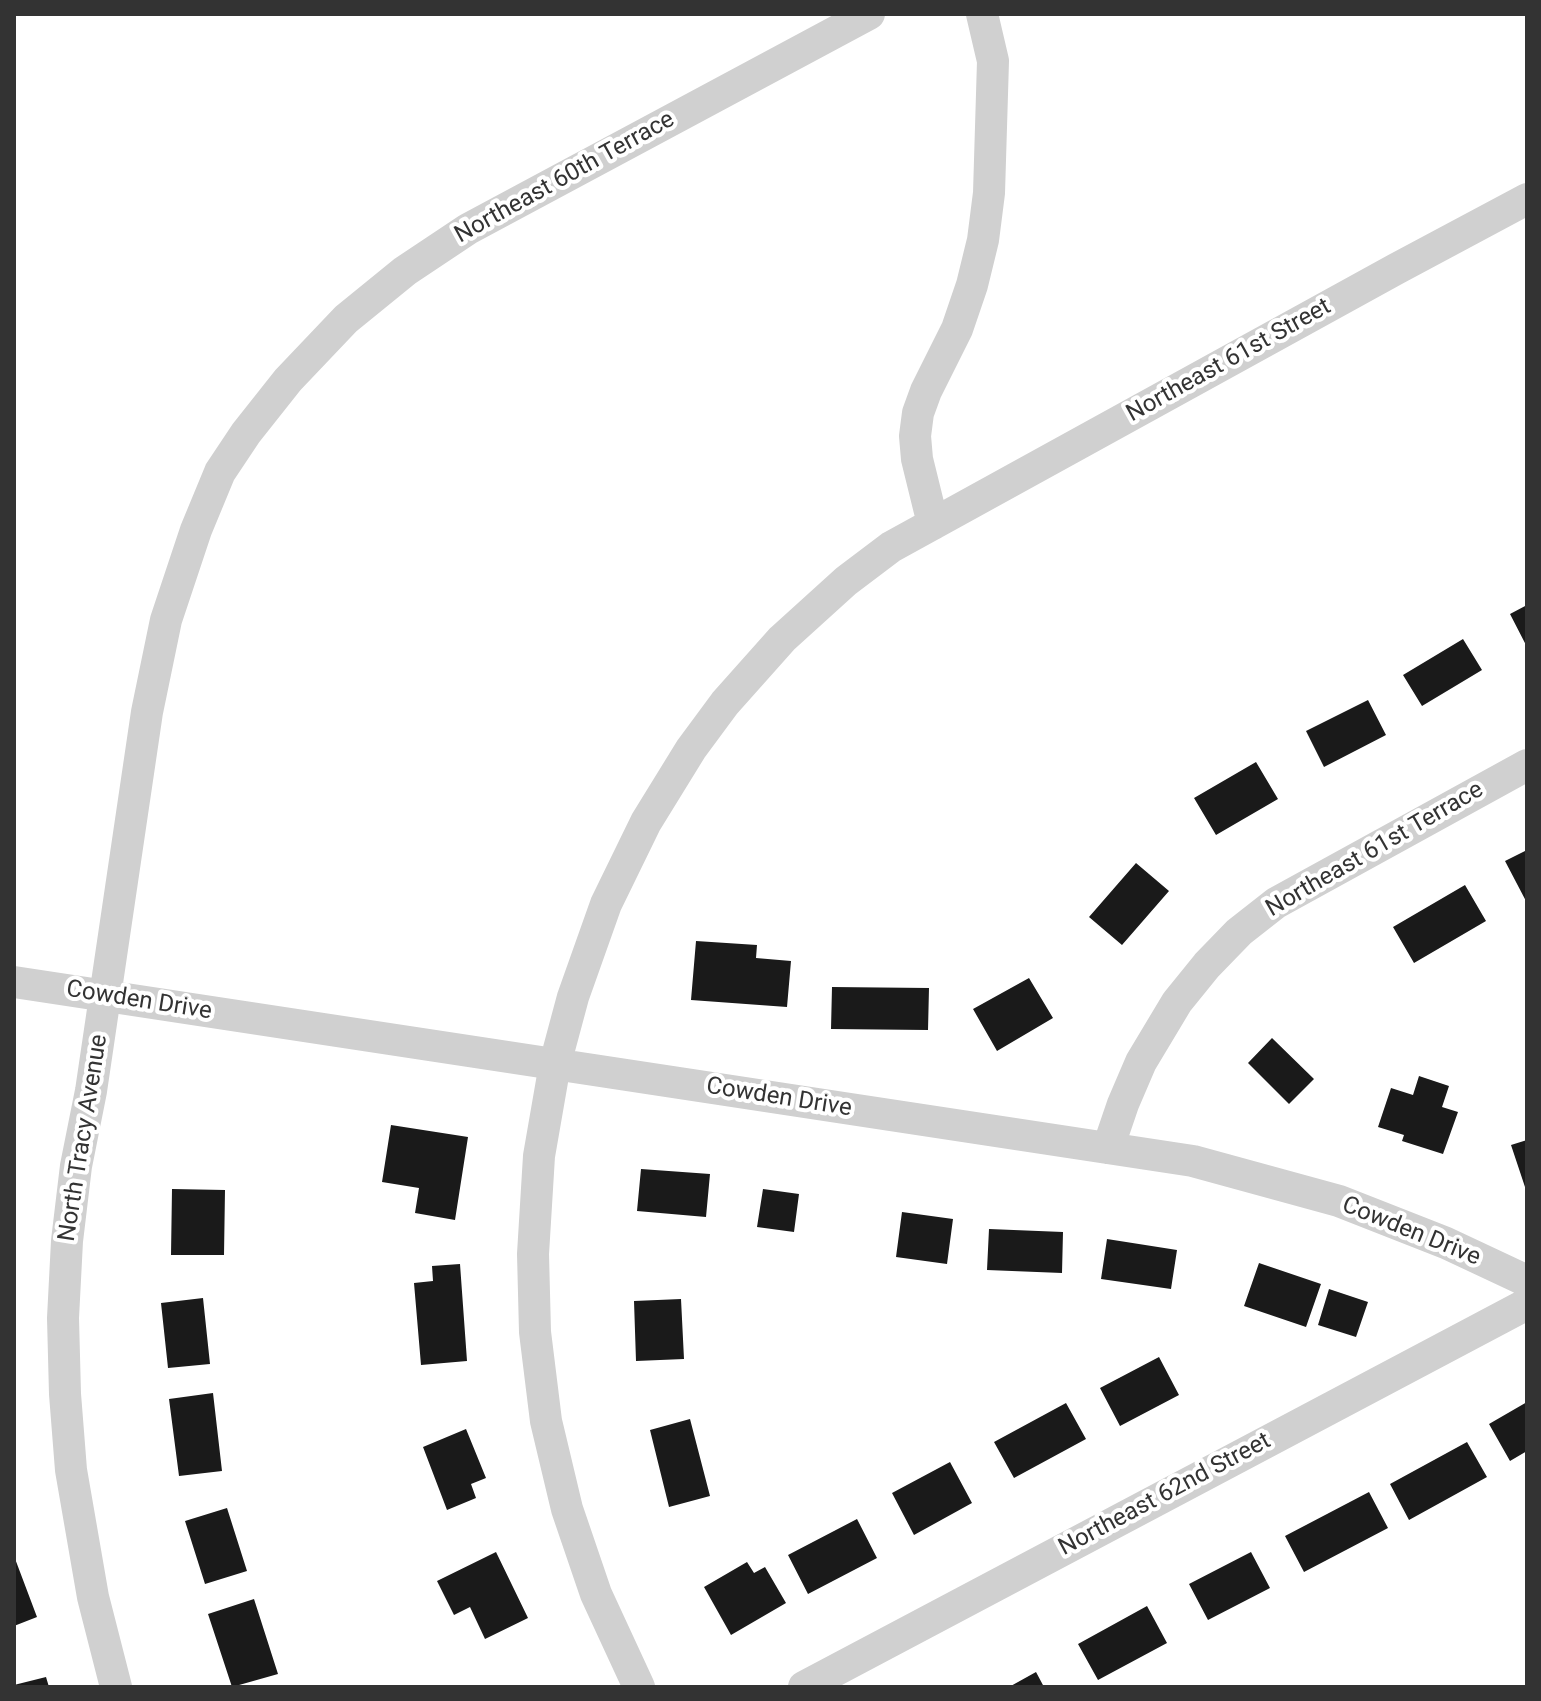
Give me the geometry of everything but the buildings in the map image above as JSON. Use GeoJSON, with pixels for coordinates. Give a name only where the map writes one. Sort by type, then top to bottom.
{"type":"FeatureCollection","features":[{"type":"Feature","properties":{"kind":"street","name":"Northeast 60th Terrace"},"geometry":{"type":"LineString","coordinates":[[288,380],[358,309],[405,271],[468,229],[869,14]]}},
{"type":"Feature","properties":{"kind":"street"},"geometry":{"type":"LineString","coordinates":[[933,524],[917,459],[915,436],[922,402],[957,329],[983,240],[989,193],[993,61],[982,14]]}},
{"type":"Feature","properties":{"kind":"street","name":"Northeast 61st Street"},"geometry":{"type":"LineString","coordinates":[[639,1687],[596,1594],[567,1509],[542,1392],[535,1332],[533,1254],[539,1156],[555,1064],[573,997],[606,904],[646,822],[691,749],[725,703],[782,639],[846,581],[891,547],[1527,199]]}},
{"type":"Feature","properties":{"kind":"street","name":"North Tracy Avenue"},"geometry":{"type":"LineString","coordinates":[[116,1687],[93,1597],[71,1470],[63,1333],[67,1241],[147,712],[166,620],[196,530],[220,472],[288,380]]}},
{"type":"Feature","properties":{"kind":"street","name":"Northeast 61st Terrace"},"geometry":{"type":"LineString","coordinates":[[1108,1148],[1141,1062],[1177,1002],[1239,932],[1276,903],[1527,765]]}},
{"type":"Feature","properties":{"kind":"street","name":"Cowden Drive"},"geometry":{"type":"LineString","coordinates":[[14,982],[1193,1161],[1339,1201],[1446,1243],[1527,1281]]}},
{"type":"Feature","properties":{"kind":"street","name":"Northeast 62nd Street"},"geometry":{"type":"LineString","coordinates":[[804,1687],[1527,1304]]}}]}
